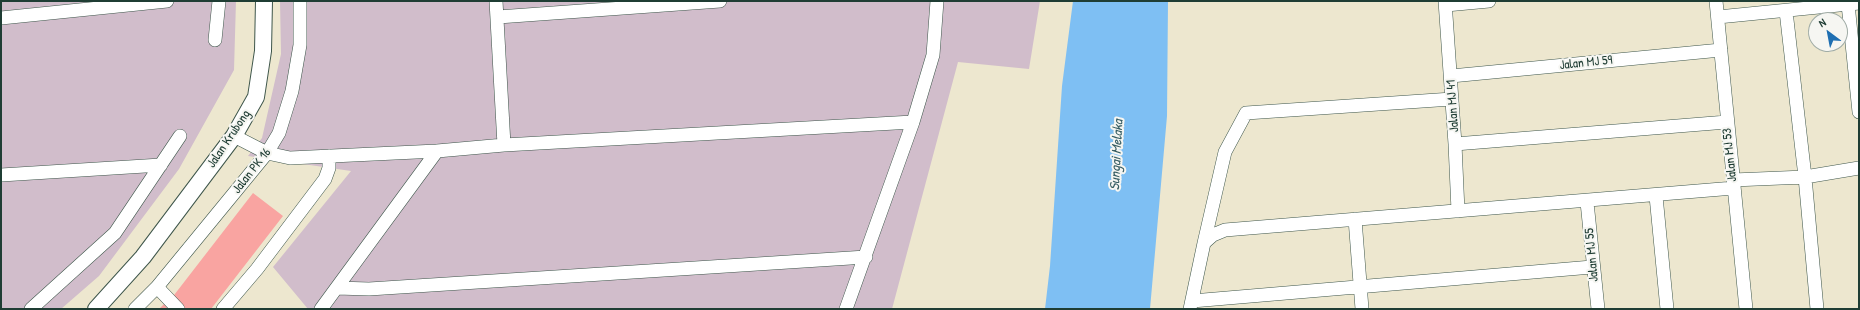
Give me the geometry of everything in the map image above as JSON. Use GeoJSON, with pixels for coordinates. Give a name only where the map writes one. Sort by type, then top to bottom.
{"type":"FeatureCollection","features":[{"type":"Feature","properties":{"kind":"main road","name":"Jalan Krubong"},"geometry":{"type":"LineString","coordinates":[[96,309],[143,256],[234,136],[256,97],[263,51],[264,1]]}},
{"type":"Feature","properties":{"kind":"main road","name":"Jalan Krubong"},"geometry":{"type":"LineString","coordinates":[[86,309],[143,256]]}},
{"type":"Feature","properties":{"kind":"street"},"geometry":{"type":"LineString","coordinates":[[1,18],[167,1]]}},
{"type":"Feature","properties":{"kind":"street"},"geometry":{"type":"LineString","coordinates":[[215,40],[219,1]]}},
{"type":"Feature","properties":{"kind":"street","name":"Jalan PK 16"},"geometry":{"type":"LineString","coordinates":[[135,309],[157,287],[267,153],[279,133],[292,92],[300,45],[300,1]]}},
{"type":"Feature","properties":{"kind":"street"},"geometry":{"type":"LineString","coordinates":[[496,1],[504,145]]}},
{"type":"Feature","properties":{"kind":"street"},"geometry":{"type":"LineString","coordinates":[[498,17],[720,1]]}},
{"type":"Feature","properties":{"kind":"street"},"geometry":{"type":"LineString","coordinates":[[846,309],[866,257],[913,122],[933,55],[937,1]]}},
{"type":"Feature","properties":{"kind":"street"},"geometry":{"type":"LineString","coordinates":[[1445,3],[1489,1]]}},
{"type":"Feature","properties":{"kind":"street","name":"Jalan MJ 53"},"geometry":{"type":"LineString","coordinates":[[1716,1],[1746,309]]}},
{"type":"Feature","properties":{"kind":"street","name":"Jalan MJ 41"},"geometry":{"type":"LineString","coordinates":[[1445,3],[1456,144],[1458,211]]}},
{"type":"Feature","properties":{"kind":"street"},"geometry":{"type":"LineString","coordinates":[[1718,17],[1853,4],[1859,112]]}},
{"type":"Feature","properties":{"kind":"street"},"geometry":{"type":"LineString","coordinates":[[1786,11],[1805,177],[1817,309]]}},
{"type":"Feature","properties":{"kind":"street","name":"Jalan MJ 59"},"geometry":{"type":"LineString","coordinates":[[1451,76],[1721,50]]}},
{"type":"Feature","properties":{"kind":"street"},"geometry":{"type":"LineString","coordinates":[[1452,99],[1246,113],[1225,152],[1191,305],[1360,287],[1592,267]]}},
{"type":"Feature","properties":{"kind":"street"},"geometry":{"type":"LineString","coordinates":[[234,136],[267,153],[290,158],[436,152],[504,145],[913,122]]}},
{"type":"Feature","properties":{"kind":"street"},"geometry":{"type":"LineString","coordinates":[[1456,144],[1727,122]]}},
{"type":"Feature","properties":{"kind":"street"},"geometry":{"type":"LineString","coordinates":[[31,309],[115,233],[180,136]]}},
{"type":"Feature","properties":{"kind":"street"},"geometry":{"type":"LineString","coordinates":[[321,309],[436,152]]}},
{"type":"Feature","properties":{"kind":"street"},"geometry":{"type":"LineString","coordinates":[[223,309],[258,269],[325,179],[329,168],[329,156]]}},
{"type":"Feature","properties":{"kind":"street"},"geometry":{"type":"LineString","coordinates":[[1,175],[161,165]]}},
{"type":"Feature","properties":{"kind":"street"},"geometry":{"type":"LineString","coordinates":[[1204,243],[1214,235],[1225,230],[1656,196],[1733,184],[1805,177],[1859,168]]}},
{"type":"Feature","properties":{"kind":"street"},"geometry":{"type":"LineString","coordinates":[[1656,196],[1667,309]]}},
{"type":"Feature","properties":{"kind":"street","name":"Jalan MJ 55"},"geometry":{"type":"LineString","coordinates":[[1587,202],[1592,267],[1598,309]]}},
{"type":"Feature","properties":{"kind":"street"},"geometry":{"type":"LineString","coordinates":[[1355,219],[1362,309]]}},
{"type":"Feature","properties":{"kind":"street"},"geometry":{"type":"LineString","coordinates":[[337,288],[369,289],[866,257]]}},
{"type":"Feature","properties":{"kind":"street"},"geometry":{"type":"LineString","coordinates":[[157,287],[178,309]]}},
{"type":"Feature","properties":{"kind":"shaded area"},"geometry":{"type":"Polygon","coordinates":[[[1,1],[236,1],[234,70],[179,169],[99,276],[61,309],[1,309],[1,1]]]}},
{"type":"Feature","properties":{"kind":"shaded area"},"geometry":{"type":"Polygon","coordinates":[[[280,1],[1040,1],[1029,69],[958,62],[892,309],[308,309],[273,267],[351,171],[248,156],[262,138],[281,54],[280,1]]]}},
{"type":"Feature","properties":{"kind":"water","name":"Sungai Melaka"},"geometry":{"type":"Polygon","coordinates":[[[1073,1],[1168,1],[1167,116],[1150,309],[1045,309],[1050,266],[1062,86],[1073,1]]]}},
{"type":"Feature","properties":{"kind":"building"},"geometry":{"type":"Polygon","coordinates":[[[253,193],[283,216],[211,309],[184,309],[171,299],[253,193]]]}},
{"type":"Feature","properties":{"kind":"building"},"geometry":{"type":"Polygon","coordinates":[[[164,304],[168,309],[159,309],[164,304]]]}}]}
